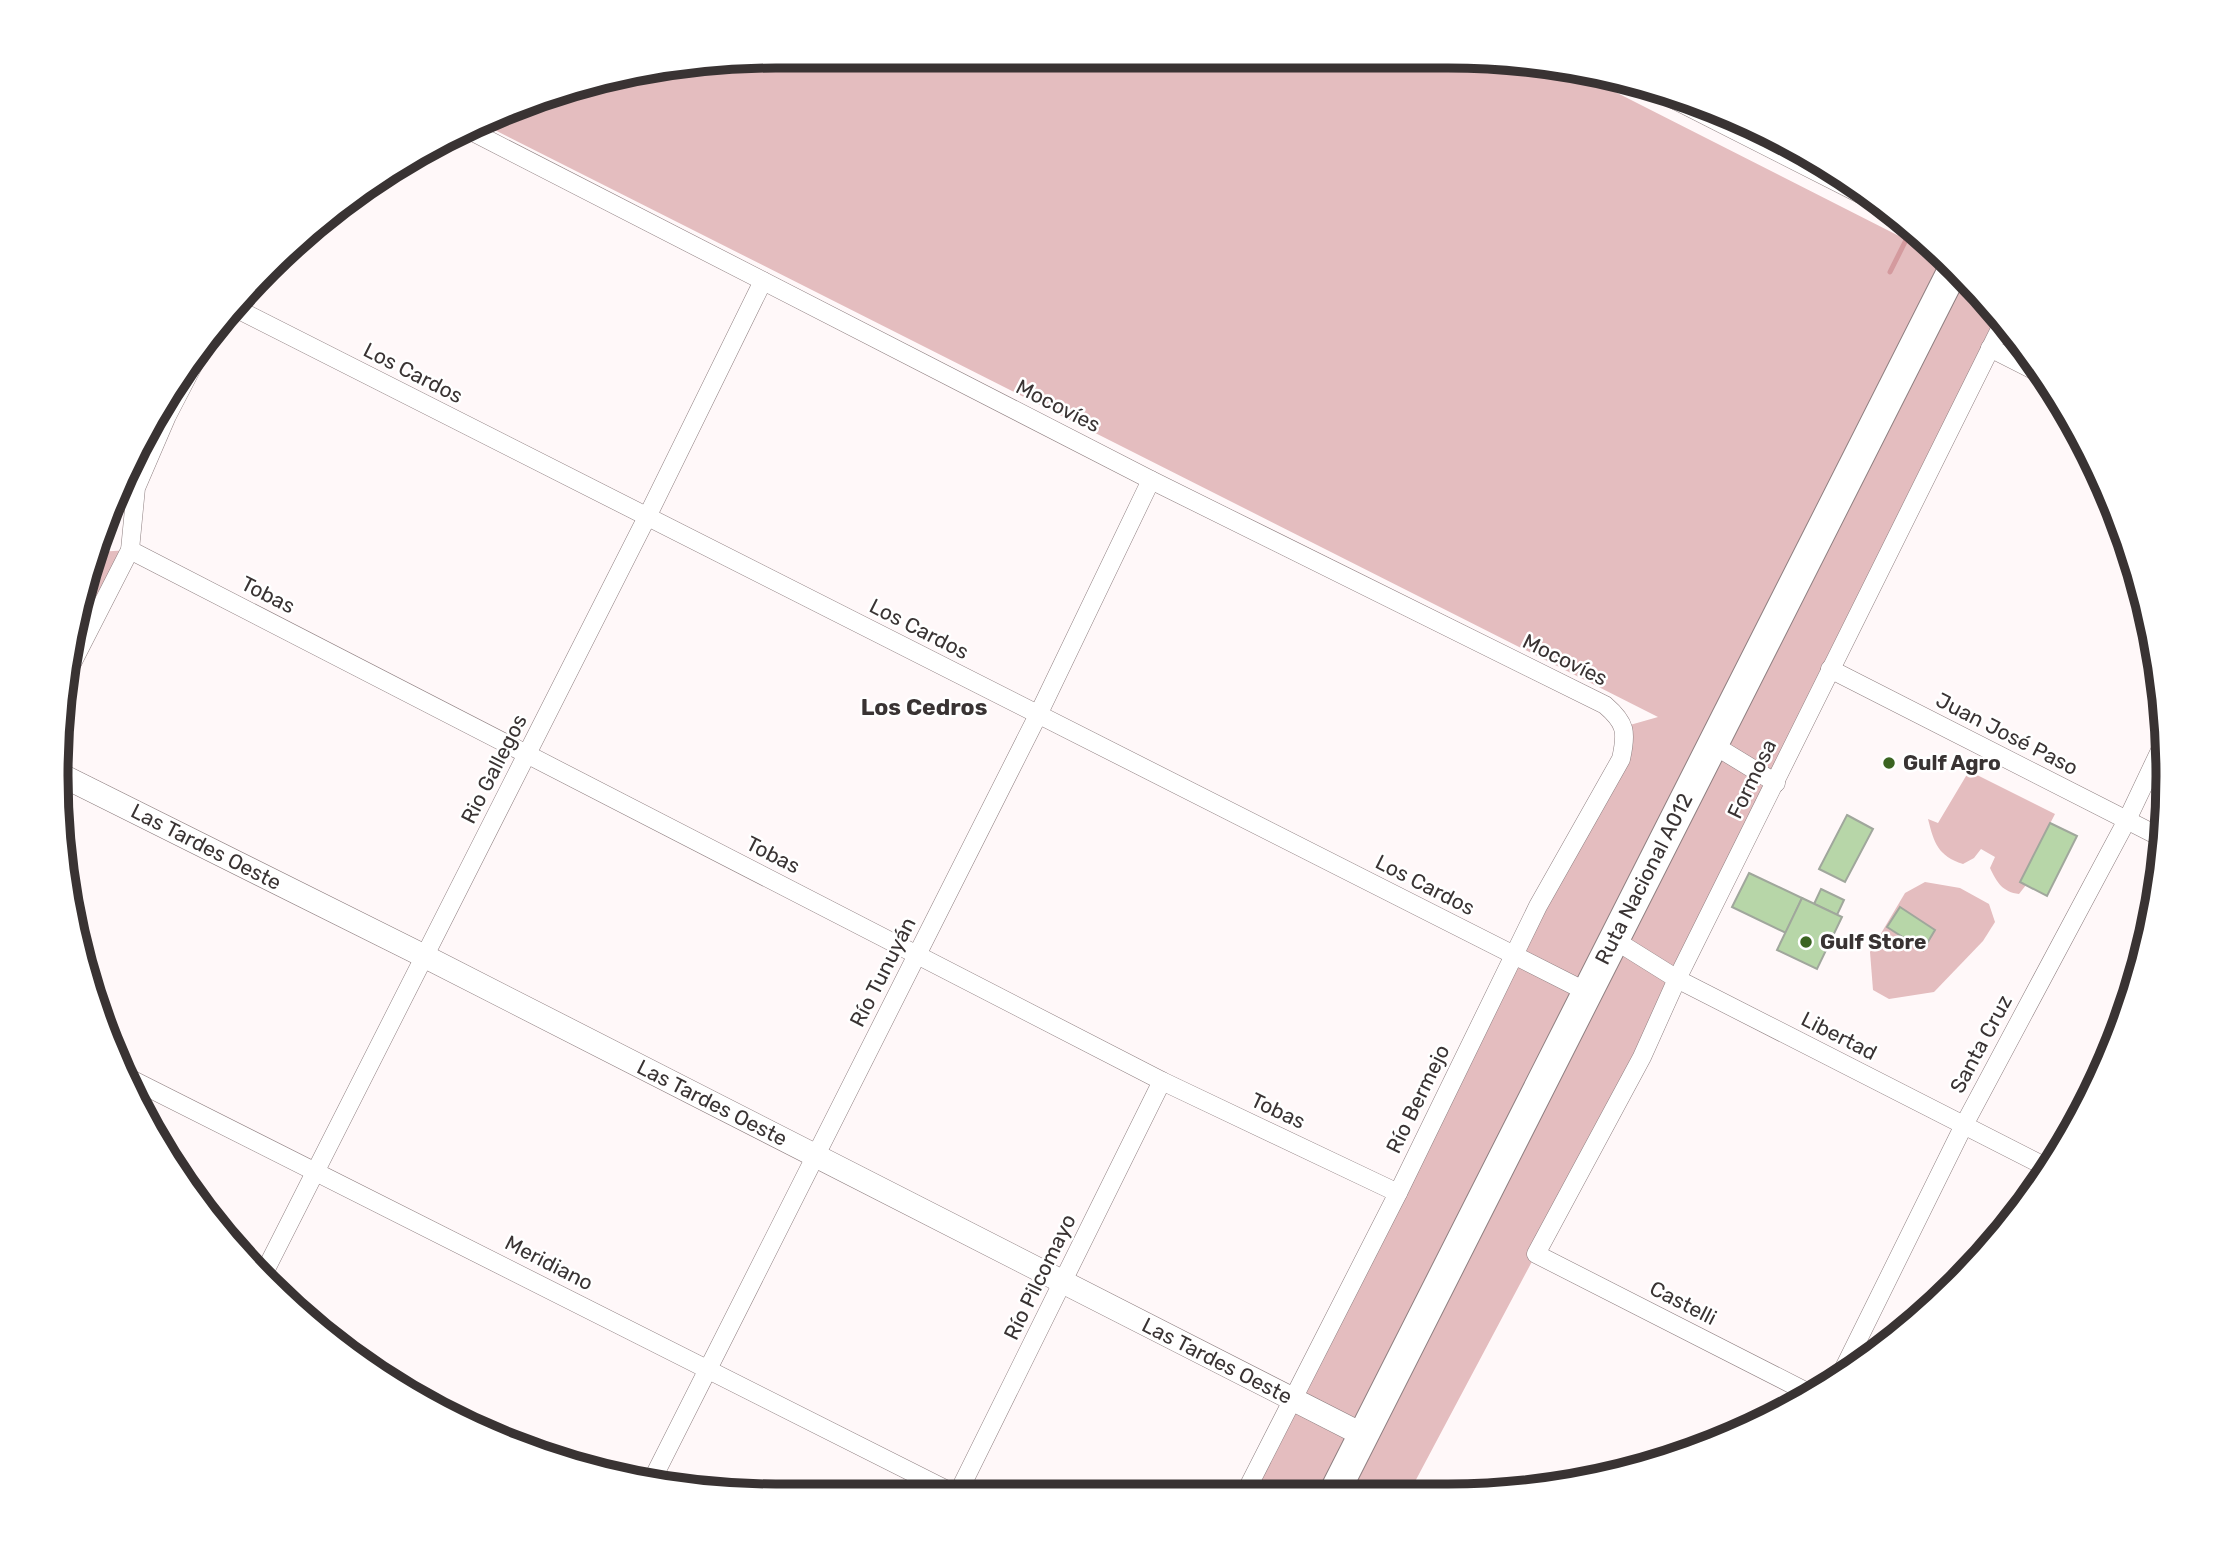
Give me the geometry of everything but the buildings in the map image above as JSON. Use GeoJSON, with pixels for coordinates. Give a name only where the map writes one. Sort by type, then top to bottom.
{"type":"FeatureCollection","features":[{"type":"Feature","properties":{"kind":"highway","name":"Ruta Nacional A012"},"geometry":{"type":"LineString","coordinates":[[1338,1484],[1949,277]]}},
{"type":"Feature","properties":{"kind":"street"},"geometry":{"type":"LineString","coordinates":[[1723,124],[1812,169]]}},
{"type":"Feature","properties":{"kind":"street","name":"Mocovíes"},"geometry":{"type":"LineString","coordinates":[[478,134],[1151,480],[1605,705],[1619,717],[1623,727]]}},
{"type":"Feature","properties":{"kind":"street","name":"Rio Gallegos"},"geometry":{"type":"LineString","coordinates":[[267,1267],[647,517],[762,281]]}},
{"type":"Feature","properties":{"kind":"street","name":"Los Cardos"},"geometry":{"type":"LineString","coordinates":[[242,312],[1587,992]]}},
{"type":"Feature","properties":{"kind":"street","name":"Formosa"},"geometry":{"type":"LineString","coordinates":[[1536,1254],[1642,1057],[1677,979],[1998,332]]}},
{"type":"Feature","properties":{"kind":"street"},"geometry":{"type":"LineString","coordinates":[[1990,348],[2023,365]]}},
{"type":"Feature","properties":{"kind":"street"},"geometry":{"type":"LineString","coordinates":[[80,647],[130,550],[136,488],[168,415]]}},
{"type":"Feature","properties":{"kind":"street","name":"Río Tunuyán"},"geometry":{"type":"LineString","coordinates":[[656,1473],[1038,715],[1151,480]]}},
{"type":"Feature","properties":{"kind":"street","name":"Tobas"},"geometry":{"type":"LineString","coordinates":[[130,550],[1162,1081],[1398,1193]]}},
{"type":"Feature","properties":{"kind":"street","name":"Juan José Paso"},"geometry":{"type":"LineString","coordinates":[[1830,669],[2153,833]]}},
{"type":"Feature","properties":{"kind":"street","name":"Río Bermejo"},"geometry":{"type":"LineString","coordinates":[[1250,1484],[1398,1193],[1538,906],[1621,759],[1625,740],[1623,727]]}},
{"type":"Feature","properties":{"kind":"street"},"geometry":{"type":"LineString","coordinates":[[1712,744],[1776,783]]}},
{"type":"Feature","properties":{"kind":"street","name":"Santa Cruz"},"geometry":{"type":"LineString","coordinates":[[1849,1359],[1964,1125],[2127,820],[2155,760]]}},
{"type":"Feature","properties":{"kind":"street","name":"Las Tardes Oeste"},"geometry":{"type":"LineString","coordinates":[[68,779],[424,956],[1363,1435]]}},
{"type":"Feature","properties":{"kind":"street","name":"Libertad"},"geometry":{"type":"LineString","coordinates":[[1613,939],[1677,979],[2039,1164]]}},
{"type":"Feature","properties":{"kind":"street","name":"Meridiano"},"geometry":{"type":"LineString","coordinates":[[137,1081],[938,1484]]}},
{"type":"Feature","properties":{"kind":"street","name":"Río Pilcomayo"},"geometry":{"type":"LineString","coordinates":[[961,1484],[1162,1081]]}},
{"type":"Feature","properties":{"kind":"street","name":"Castelli"},"geometry":{"type":"LineString","coordinates":[[1536,1254],[1802,1389]]}},
{"type":"Feature","properties":{"kind":"shaded area"},"geometry":{"type":"Polygon","coordinates":[[[1448,68],[1540,74],[1603,86],[1903,238],[1901,233],[1948,276],[1998,332],[1536,1254],[1414,1484],[1250,1484],[1621,759],[1623,727],[1658,717],[491,128],[593,92],[684,74],[730,70],[1448,68]]]}},
{"type":"Feature","properties":{"kind":"shaded area"},"geometry":{"type":"Polygon","coordinates":[[[130,550],[80,647],[92,593],[105,552],[130,550]]]}},
{"type":"Feature","properties":{"kind":"shaded area"},"geometry":{"type":"Polygon","coordinates":[[[1969,771],[2055,814],[2020,882],[2026,885],[2019,894],[2005,889],[1995,878],[1990,868],[1995,857],[1981,849],[1974,858],[1963,864],[1948,857],[1935,842],[1928,819],[1938,823],[1969,771]]]}},
{"type":"Feature","properties":{"kind":"shaded area"},"geometry":{"type":"Polygon","coordinates":[[[1925,882],[1960,888],[1989,904],[1995,922],[1983,941],[1934,992],[1889,999],[1873,990],[1870,952],[1905,893],[1925,882]]]}},
{"type":"Feature","properties":{"kind":"waterway"},"geometry":{"type":"LineString","coordinates":[[1890,272],[1907,238]]}},
{"type":"Feature","properties":{"kind":"place","name":"Gulf Agro"},"geometry":{"type":"Point","coordinates":[1889,763]}},
{"type":"Feature","properties":{"kind":"place","name":"Gulf Store"},"geometry":{"type":"Point","coordinates":[1806,942]}},
{"type":"Feature","properties":{"kind":"district","name":"Los Cedros"},"geometry":{"type":"Point","coordinates":[924,707]}}]}
